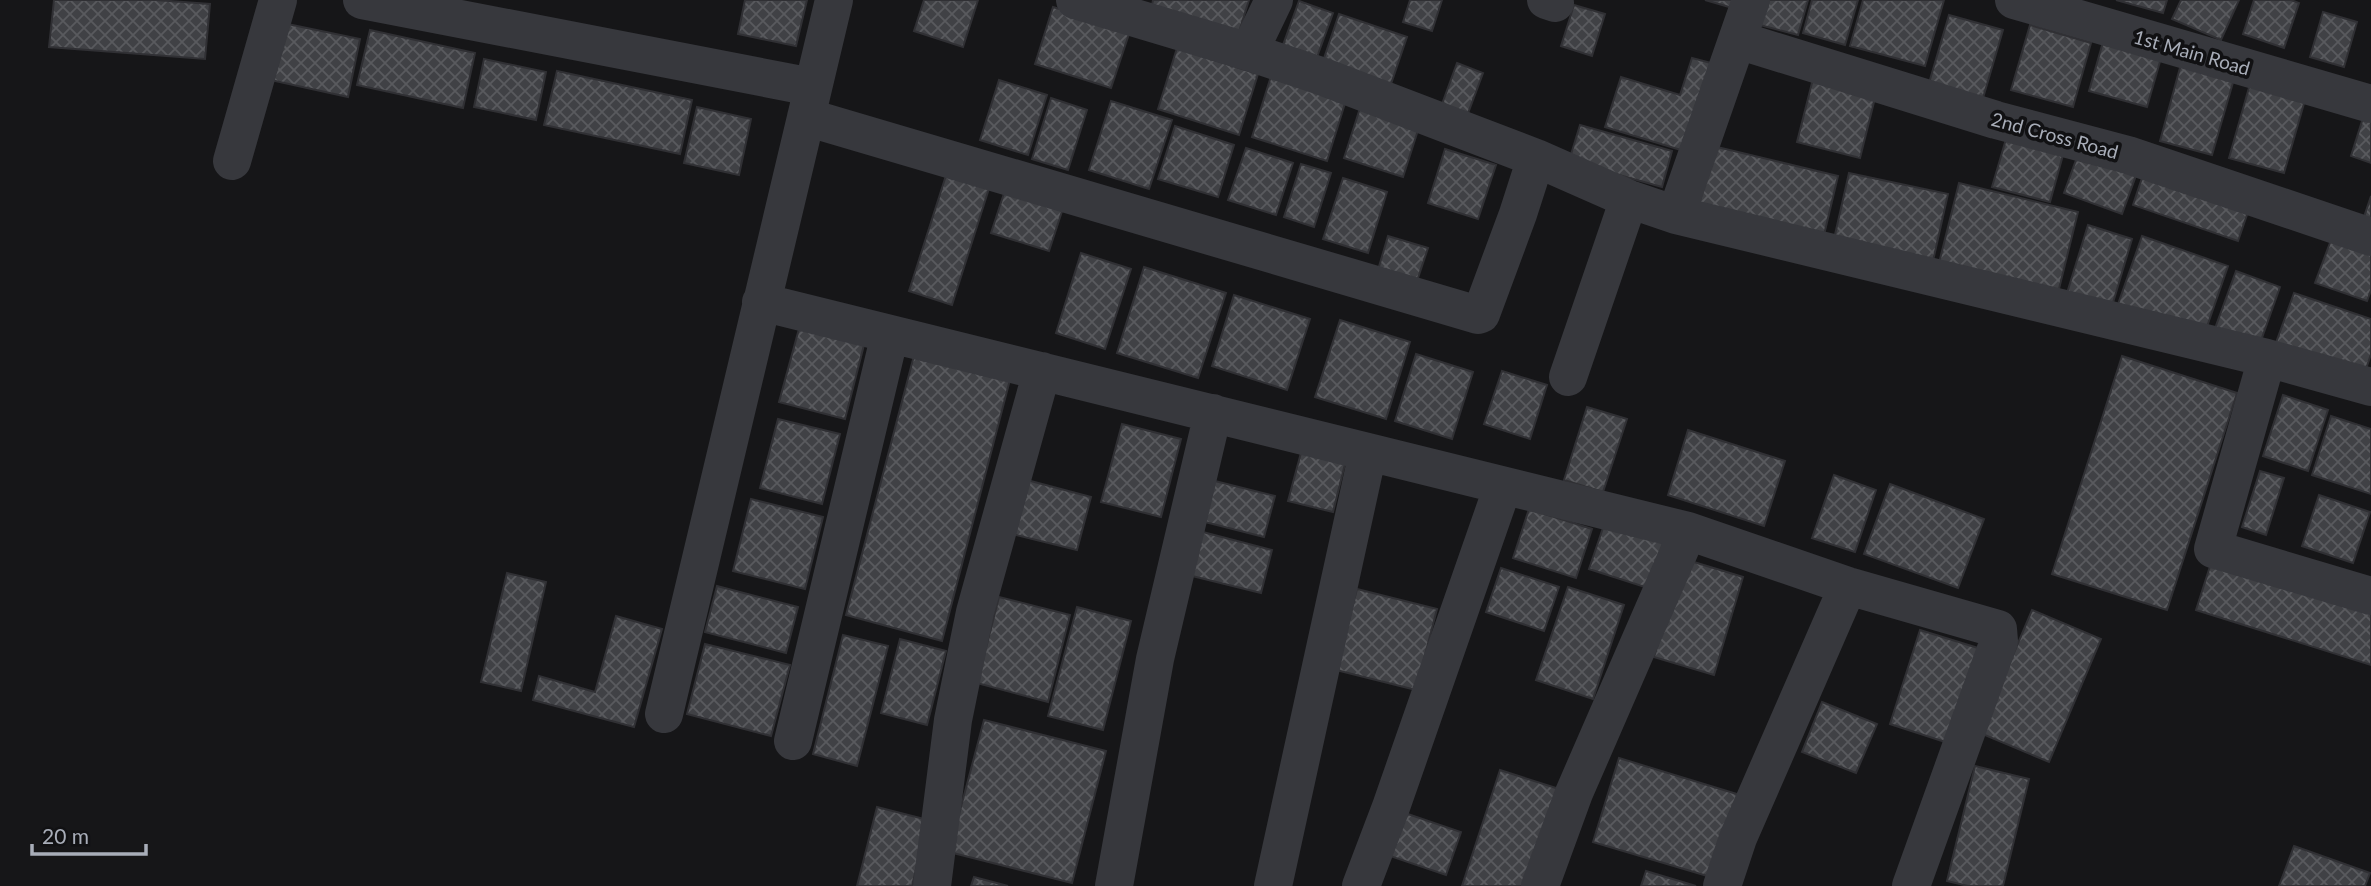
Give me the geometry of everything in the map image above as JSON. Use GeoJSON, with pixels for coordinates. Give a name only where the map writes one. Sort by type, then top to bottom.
{"type":"FeatureCollection","features":[{"type":"Feature","properties":{"kind":"street"},"geometry":{"type":"LineString","coordinates":[[232,161],[278,0]]}},
{"type":"Feature","properties":{"kind":"street"},"geometry":{"type":"LineString","coordinates":[[362,0],[809,102],[1478,315],[1481,314],[1518,214],[1535,158]]}},
{"type":"Feature","properties":{"kind":"street"},"geometry":{"type":"LineString","coordinates":[[664,714],[834,0]]}},
{"type":"Feature","properties":{"kind":"street"},"geometry":{"type":"LineString","coordinates":[[1075,0],[1321,76],[1535,158],[1629,199],[1676,215],[2267,358],[2371,387]]}},
{"type":"Feature","properties":{"kind":"street"},"geometry":{"type":"LineString","coordinates":[[1249,52],[1275,0]]}},
{"type":"Feature","properties":{"kind":"street"},"geometry":{"type":"LineString","coordinates":[[1676,215],[1751,0]]}},
{"type":"Feature","properties":{"kind":"street","name":"1st Main Road"},"geometry":{"type":"LineString","coordinates":[[2014,0],[2371,104]]}},
{"type":"Feature","properties":{"kind":"street","name":"2nd Cross Road"},"geometry":{"type":"LineString","coordinates":[[1738,40],[1996,120],[2128,155],[2371,237]]}},
{"type":"Feature","properties":{"kind":"street"},"geometry":{"type":"LineString","coordinates":[[1568,377],[1629,199]]}},
{"type":"Feature","properties":{"kind":"street"},"geometry":{"type":"LineString","coordinates":[[761,302],[1688,531],[1848,586],[1998,629],[1999,641],[1911,886]]}},
{"type":"Feature","properties":{"kind":"street"},"geometry":{"type":"LineString","coordinates":[[793,741],[890,334]]}},
{"type":"Feature","properties":{"kind":"street"},"geometry":{"type":"LineString","coordinates":[[2267,358],[2213,549],[2371,596]]}},
{"type":"Feature","properties":{"kind":"street"},"geometry":{"type":"LineString","coordinates":[[932,886],[953,720],[975,612],[1042,371]]}},
{"type":"Feature","properties":{"kind":"street"},"geometry":{"type":"LineString","coordinates":[[1114,886],[1155,659],[1213,413]]}},
{"type":"Feature","properties":{"kind":"street"},"geometry":{"type":"LineString","coordinates":[[1273,886],[1368,452]]}},
{"type":"Feature","properties":{"kind":"street"},"geometry":{"type":"LineString","coordinates":[[1361,886],[1503,486]]}},
{"type":"Feature","properties":{"kind":"street"},"geometry":{"type":"LineString","coordinates":[[1540,886],[1574,793],[1688,531]]}},
{"type":"Feature","properties":{"kind":"street"},"geometry":{"type":"LineString","coordinates":[[1722,886],[1738,838],[1848,586]]}},
{"type":"Feature","properties":{"kind":"building"},"geometry":{"type":"Polygon","coordinates":[[[54,0],[156,0],[210,4],[205,59],[49,47],[54,0]]]}},
{"type":"Feature","properties":{"kind":"building"},"geometry":{"type":"Polygon","coordinates":[[[745,0],[807,0],[796,46],[738,34],[745,0]]]}},
{"type":"Feature","properties":{"kind":"building"},"geometry":{"type":"Polygon","coordinates":[[[924,0],[978,0],[963,47],[914,31],[924,0]]]}},
{"type":"Feature","properties":{"kind":"building"},"geometry":{"type":"Polygon","coordinates":[[[1153,0],[1249,0],[1239,32],[1152,5],[1153,0]]]}},
{"type":"Feature","properties":{"kind":"building"},"geometry":{"type":"Polygon","coordinates":[[[1410,0],[1442,0],[1432,31],[1403,22],[1410,0]]]}},
{"type":"Feature","properties":{"kind":"building"},"geometry":{"type":"Polygon","coordinates":[[[1705,0],[1739,0],[1736,9],[1705,0]]]}},
{"type":"Feature","properties":{"kind":"building"},"geometry":{"type":"Polygon","coordinates":[[[1762,0],[1808,0],[1798,35],[1756,24],[1762,0]]]}},
{"type":"Feature","properties":{"kind":"building"},"geometry":{"type":"Polygon","coordinates":[[[1812,0],[1858,0],[1845,45],[1803,33],[1812,0]]]}},
{"type":"Feature","properties":{"kind":"building"},"geometry":{"type":"Polygon","coordinates":[[[1863,0],[1944,0],[1925,66],[1850,46],[1863,0]]]}},
{"type":"Feature","properties":{"kind":"building"},"geometry":{"type":"Polygon","coordinates":[[[2116,0],[2167,0],[2163,13],[2116,0]]]}},
{"type":"Feature","properties":{"kind":"building"},"geometry":{"type":"Polygon","coordinates":[[[2181,0],[2239,0],[2221,40],[2172,19],[2181,0]]]}},
{"type":"Feature","properties":{"kind":"building"},"geometry":{"type":"Polygon","coordinates":[[[2254,0],[2291,0],[2299,3],[2284,48],[2243,34],[2254,0]]]}},
{"type":"Feature","properties":{"kind":"building"},"geometry":{"type":"Polygon","coordinates":[[[1299,1],[1333,13],[1313,68],[1279,56],[1299,1]]]}},
{"type":"Feature","properties":{"kind":"building"},"geometry":{"type":"Polygon","coordinates":[[[1574,5],[1605,14],[1592,56],[1561,46],[1574,5]]]}},
{"type":"Feature","properties":{"kind":"building"},"geometry":{"type":"Polygon","coordinates":[[[1053,7],[1130,31],[1111,88],[1035,64],[1053,7]]]}},
{"type":"Feature","properties":{"kind":"building"},"geometry":{"type":"Polygon","coordinates":[[[2323,12],[2357,22],[2344,67],[2310,57],[2323,12]]]}},
{"type":"Feature","properties":{"kind":"building"},"geometry":{"type":"Polygon","coordinates":[[[1339,14],[1407,37],[1390,87],[1322,64],[1339,14]]]}},
{"type":"Feature","properties":{"kind":"building"},"geometry":{"type":"Polygon","coordinates":[[[1949,15],[2003,30],[1983,98],[1929,83],[1949,15]]]}},
{"type":"Feature","properties":{"kind":"building"},"geometry":{"type":"Polygon","coordinates":[[[278,22],[360,39],[348,97],[266,79],[278,22]]]}},
{"type":"Feature","properties":{"kind":"building"},"geometry":{"type":"Polygon","coordinates":[[[2030,25],[2091,43],[2073,107],[2011,90],[2030,25]]]}},
{"type":"Feature","properties":{"kind":"building"},"geometry":{"type":"Polygon","coordinates":[[[370,30],[475,53],[463,108],[357,85],[370,30]]]}},
{"type":"Feature","properties":{"kind":"building"},"geometry":{"type":"Polygon","coordinates":[[[2103,42],[2161,58],[2147,107],[2089,91],[2103,42]]]}},
{"type":"Feature","properties":{"kind":"building"},"geometry":{"type":"Polygon","coordinates":[[[1177,48],[1258,74],[1239,135],[1158,109],[1177,48]]]}},
{"type":"Feature","properties":{"kind":"building"},"geometry":{"type":"Polygon","coordinates":[[[1692,58],[1711,63],[1684,151],[1605,127],[1621,77],[1680,95],[1692,58]]]}},
{"type":"Feature","properties":{"kind":"building"},"geometry":{"type":"Polygon","coordinates":[[[484,59],[546,72],[536,120],[474,107],[484,59]]]}},
{"type":"Feature","properties":{"kind":"building"},"geometry":{"type":"Polygon","coordinates":[[[1457,63],[1483,73],[1467,116],[1441,107],[1457,63]]]}},
{"type":"Feature","properties":{"kind":"building"},"geometry":{"type":"Polygon","coordinates":[[[2181,64],[2234,79],[2212,155],[2160,141],[2181,64]]]}},
{"type":"Feature","properties":{"kind":"building"},"geometry":{"type":"Polygon","coordinates":[[[557,71],[692,100],[680,154],[544,125],[557,71]]]}},
{"type":"Feature","properties":{"kind":"building"},"geometry":{"type":"Polygon","coordinates":[[[1272,73],[1347,97],[1327,161],[1252,137],[1272,73]]]}},
{"type":"Feature","properties":{"kind":"building"},"geometry":{"type":"Polygon","coordinates":[[[1814,75],[1877,90],[1860,158],[1797,142],[1814,75]]]}},
{"type":"Feature","properties":{"kind":"building"},"geometry":{"type":"Polygon","coordinates":[[[2252,77],[2307,93],[2284,173],[2229,158],[2252,77]]]}},
{"type":"Feature","properties":{"kind":"building"},"geometry":{"type":"Polygon","coordinates":[[[999,80],[1047,95],[1028,155],[980,140],[999,80]]]}},
{"type":"Feature","properties":{"kind":"building"},"geometry":{"type":"Polygon","coordinates":[[[1051,98],[1087,110],[1068,170],[1032,159],[1051,98]]]}},
{"type":"Feature","properties":{"kind":"building"},"geometry":{"type":"Polygon","coordinates":[[[1111,101],[1172,120],[1149,189],[1089,170],[1111,101]]]}},
{"type":"Feature","properties":{"kind":"building"},"geometry":{"type":"Polygon","coordinates":[[[1361,105],[1420,124],[1403,177],[1344,158],[1361,105]]]}},
{"type":"Feature","properties":{"kind":"building"},"geometry":{"type":"Polygon","coordinates":[[[697,107],[751,119],[739,175],[684,163],[697,107]]]}},
{"type":"Feature","properties":{"kind":"building"},"geometry":{"type":"Polygon","coordinates":[[[2363,118],[2371,120],[2371,163],[2351,156],[2363,118]]]}},
{"type":"Feature","properties":{"kind":"building"},"geometry":{"type":"Polygon","coordinates":[[[1580,125],[1672,151],[1662,187],[1569,161],[1580,125]]]}},
{"type":"Feature","properties":{"kind":"building"},"geometry":{"type":"Polygon","coordinates":[[[1175,126],[1234,145],[1218,197],[1158,179],[1175,126]]]}},
{"type":"Feature","properties":{"kind":"building"},"geometry":{"type":"Polygon","coordinates":[[[2006,139],[2063,155],[2050,202],[1992,187],[2006,139]]]}},
{"type":"Feature","properties":{"kind":"building"},"geometry":{"type":"Polygon","coordinates":[[[1713,146],[1838,176],[1824,235],[1699,205],[1713,146]]]}},
{"type":"Feature","properties":{"kind":"building"},"geometry":{"type":"Polygon","coordinates":[[[1246,148],[1293,163],[1276,215],[1228,200],[1246,148]]]}},
{"type":"Feature","properties":{"kind":"building"},"geometry":{"type":"Polygon","coordinates":[[[1445,149],[1496,165],[1478,219],[1428,203],[1445,149]]]}},
{"type":"Feature","properties":{"kind":"building"},"geometry":{"type":"Polygon","coordinates":[[[2080,149],[2138,170],[2122,214],[2064,193],[2080,149]]]}},
{"type":"Feature","properties":{"kind":"building"},"geometry":{"type":"Polygon","coordinates":[[[950,163],[993,176],[952,305],[909,291],[950,163]]]}},
{"type":"Feature","properties":{"kind":"building"},"geometry":{"type":"Polygon","coordinates":[[[1301,164],[1331,173],[1314,227],[1284,217],[1301,164]]]}},
{"type":"Feature","properties":{"kind":"building"},"geometry":{"type":"Polygon","coordinates":[[[2146,166],[2251,203],[2238,241],[2133,205],[2146,166]]]}},
{"type":"Feature","properties":{"kind":"building"},"geometry":{"type":"Polygon","coordinates":[[[1849,173],[1948,194],[1933,261],[1834,239],[1849,173]]]}},
{"type":"Feature","properties":{"kind":"building"},"geometry":{"type":"Polygon","coordinates":[[[1009,178],[1067,196],[1049,251],[991,233],[1009,178]]]}},
{"type":"Feature","properties":{"kind":"building"},"geometry":{"type":"Polygon","coordinates":[[[1343,178],[1387,192],[1368,253],[1323,239],[1343,178]]]}},
{"type":"Feature","properties":{"kind":"building"},"geometry":{"type":"Polygon","coordinates":[[[1959,183],[2078,212],[2057,297],[1938,267],[1959,183]]]}},
{"type":"Feature","properties":{"kind":"building"},"geometry":{"type":"Polygon","coordinates":[[[2371,196],[2371,223],[2363,220],[2371,196]]]}},
{"type":"Feature","properties":{"kind":"building"},"geometry":{"type":"Polygon","coordinates":[[[2088,225],[2132,239],[2112,306],[2067,293],[2088,225]]]}},
{"type":"Feature","properties":{"kind":"building"},"geometry":{"type":"Polygon","coordinates":[[[1388,236],[1428,248],[1413,293],[1375,280],[1388,236]]]}},
{"type":"Feature","properties":{"kind":"building"},"geometry":{"type":"Polygon","coordinates":[[[2142,236],[2228,266],[2202,341],[2116,310],[2142,236]]]}},
{"type":"Feature","properties":{"kind":"building"},"geometry":{"type":"Polygon","coordinates":[[[2331,240],[2371,254],[2371,290],[2367,301],[2315,283],[2331,240]]]}},
{"type":"Feature","properties":{"kind":"building"},"geometry":{"type":"Polygon","coordinates":[[[1081,253],[1131,269],[1105,349],[1056,333],[1081,253]]]}},
{"type":"Feature","properties":{"kind":"building"},"geometry":{"type":"Polygon","coordinates":[[[1144,267],[1226,293],[1198,378],[1117,353],[1144,267]]]}},
{"type":"Feature","properties":{"kind":"building"},"geometry":{"type":"Polygon","coordinates":[[[2236,271],[2280,287],[2258,349],[2213,334],[2236,271]]]}},
{"type":"Feature","properties":{"kind":"building"},"geometry":{"type":"Polygon","coordinates":[[[2294,293],[2371,319],[2371,354],[2362,381],[2273,351],[2294,293]]]}},
{"type":"Feature","properties":{"kind":"building"},"geometry":{"type":"Polygon","coordinates":[[[1234,295],[1310,319],[1287,390],[1212,366],[1234,295]]]}},
{"type":"Feature","properties":{"kind":"building"},"geometry":{"type":"Polygon","coordinates":[[[1340,320],[1410,342],[1386,419],[1315,397],[1340,320]]]}},
{"type":"Feature","properties":{"kind":"building"},"geometry":{"type":"Polygon","coordinates":[[[800,325],[865,341],[845,419],[779,402],[800,325]]]}},
{"type":"Feature","properties":{"kind":"building"},"geometry":{"type":"Polygon","coordinates":[[[916,348],[1012,372],[942,641],[846,615],[916,348]]]}},
{"type":"Feature","properties":{"kind":"building"},"geometry":{"type":"Polygon","coordinates":[[[1416,354],[1473,372],[1452,439],[1395,421],[1416,354]]]}},
{"type":"Feature","properties":{"kind":"building"},"geometry":{"type":"Polygon","coordinates":[[[2122,356],[2237,393],[2167,610],[2052,574],[2122,356]]]}},
{"type":"Feature","properties":{"kind":"building"},"geometry":{"type":"Polygon","coordinates":[[[1502,371],[1547,385],[1530,439],[1484,424],[1502,371]]]}},
{"type":"Feature","properties":{"kind":"building"},"geometry":{"type":"Polygon","coordinates":[[[2283,395],[2328,410],[2308,471],[2263,456],[2283,395]]]}},
{"type":"Feature","properties":{"kind":"building"},"geometry":{"type":"Polygon","coordinates":[[[1587,407],[1627,419],[1603,492],[1564,480],[1587,407]]]}},
{"type":"Feature","properties":{"kind":"building"},"geometry":{"type":"Polygon","coordinates":[[[2331,416],[2371,429],[2371,494],[2312,475],[2331,416]]]}},
{"type":"Feature","properties":{"kind":"building"},"geometry":{"type":"Polygon","coordinates":[[[778,419],[840,434],[822,504],[760,488],[778,419]]]}},
{"type":"Feature","properties":{"kind":"building"},"geometry":{"type":"Polygon","coordinates":[[[1122,424],[1181,439],[1161,517],[1101,502],[1122,424]]]}},
{"type":"Feature","properties":{"kind":"building"},"geometry":{"type":"Polygon","coordinates":[[[1688,430],[1785,461],[1764,526],[1668,495],[1688,430]]]}},
{"type":"Feature","properties":{"kind":"building"},"geometry":{"type":"Polygon","coordinates":[[[1302,449],[1346,460],[1333,512],[1288,501],[1302,449]]]}},
{"type":"Feature","properties":{"kind":"building"},"geometry":{"type":"Polygon","coordinates":[[[2260,471],[2284,478],[2266,535],[2242,527],[2260,471]]]}},
{"type":"Feature","properties":{"kind":"building"},"geometry":{"type":"Polygon","coordinates":[[[1834,475],[1876,490],[1855,552],[1812,538],[1834,475]]]}},
{"type":"Feature","properties":{"kind":"building"},"geometry":{"type":"Polygon","coordinates":[[[1027,480],[1091,497],[1077,550],[1012,534],[1027,480]]]}},
{"type":"Feature","properties":{"kind":"building"},"geometry":{"type":"Polygon","coordinates":[[[1211,480],[1275,496],[1264,537],[1201,521],[1211,480]]]}},
{"type":"Feature","properties":{"kind":"building"},"geometry":{"type":"Polygon","coordinates":[[[1890,484],[1984,519],[1958,588],[1864,554],[1890,484]]]}},
{"type":"Feature","properties":{"kind":"building"},"geometry":{"type":"Polygon","coordinates":[[[2319,495],[2370,512],[2353,563],[2302,546],[2319,495]]]}},
{"type":"Feature","properties":{"kind":"building"},"geometry":{"type":"Polygon","coordinates":[[[751,499],[823,517],[805,589],[733,571],[751,499]]]}},
{"type":"Feature","properties":{"kind":"building"},"geometry":{"type":"Polygon","coordinates":[[[1529,509],[1592,529],[1576,578],[1513,558],[1529,509]]]}},
{"type":"Feature","properties":{"kind":"building"},"geometry":{"type":"Polygon","coordinates":[[[1605,522],[1664,541],[1648,588],[1589,569],[1605,522]]]}},
{"type":"Feature","properties":{"kind":"building"},"geometry":{"type":"Polygon","coordinates":[[[1199,531],[1272,550],[1261,593],[1188,575],[1199,531]]]}},
{"type":"Feature","properties":{"kind":"building"},"geometry":{"type":"Polygon","coordinates":[[[1684,559],[1743,577],[1714,675],[1654,657],[1684,559]]]}},
{"type":"Feature","properties":{"kind":"building"},"geometry":{"type":"Polygon","coordinates":[[[2212,560],[2371,610],[2371,665],[2196,610],[2212,560]]]}},
{"type":"Feature","properties":{"kind":"building"},"geometry":{"type":"Polygon","coordinates":[[[1501,568],[1559,587],[1544,631],[1486,612],[1501,568]]]}},
{"type":"Feature","properties":{"kind":"building"},"geometry":{"type":"Polygon","coordinates":[[[507,573],[546,582],[521,691],[481,682],[507,573]]]}},
{"type":"Feature","properties":{"kind":"building"},"geometry":{"type":"Polygon","coordinates":[[[717,586],[798,607],[786,653],[705,632],[717,586]]]}},
{"type":"Feature","properties":{"kind":"building"},"geometry":{"type":"Polygon","coordinates":[[[1568,587],[1624,605],[1593,699],[1536,680],[1568,587]]]}},
{"type":"Feature","properties":{"kind":"building"},"geometry":{"type":"Polygon","coordinates":[[[1357,589],[1437,609],[1416,690],[1336,670],[1357,589]]]}},
{"type":"Feature","properties":{"kind":"building"},"geometry":{"type":"Polygon","coordinates":[[[999,597],[1070,615],[1048,702],[977,683],[999,597]]]}},
{"type":"Feature","properties":{"kind":"building"},"geometry":{"type":"Polygon","coordinates":[[[1077,607],[1131,621],[1103,730],[1048,716],[1077,607]]]}},
{"type":"Feature","properties":{"kind":"building"},"geometry":{"type":"Polygon","coordinates":[[[2032,610],[2101,639],[2049,762],[1980,733],[2032,610]]]}},
{"type":"Feature","properties":{"kind":"building"},"geometry":{"type":"Polygon","coordinates":[[[616,616],[662,629],[634,727],[533,700],[539,676],[595,692],[616,616]]]}},
{"type":"Feature","properties":{"kind":"building"},"geometry":{"type":"Polygon","coordinates":[[[1920,630],[1978,648],[1948,743],[1890,724],[1920,630]]]}},
{"type":"Feature","properties":{"kind":"building"},"geometry":{"type":"Polygon","coordinates":[[[843,635],[888,646],[857,766],[813,754],[843,635]]]}},
{"type":"Feature","properties":{"kind":"building"},"geometry":{"type":"Polygon","coordinates":[[[900,639],[946,651],[927,725],[881,713],[900,639]]]}},
{"type":"Feature","properties":{"kind":"building"},"geometry":{"type":"Polygon","coordinates":[[[705,644],[790,665],[771,736],[687,714],[705,644]]]}},
{"type":"Feature","properties":{"kind":"building"},"geometry":{"type":"Polygon","coordinates":[[[1822,702],[1877,724],[1856,773],[1802,752],[1822,702]]]}},
{"type":"Feature","properties":{"kind":"building"},"geometry":{"type":"Polygon","coordinates":[[[984,720],[1106,751],[1072,883],[949,852],[984,720]]]}},
{"type":"Feature","properties":{"kind":"building"},"geometry":{"type":"Polygon","coordinates":[[[1619,758],[1740,795],[1714,878],[1593,842],[1619,758]]]}},
{"type":"Feature","properties":{"kind":"building"},"geometry":{"type":"Polygon","coordinates":[[[1975,766],[2029,779],[2003,886],[1968,886],[1947,881],[1975,766]]]}},
{"type":"Feature","properties":{"kind":"building"},"geometry":{"type":"Polygon","coordinates":[[[1500,770],[1559,789],[1527,886],[1462,886],[1500,770]]]}},
{"type":"Feature","properties":{"kind":"building"},"geometry":{"type":"Polygon","coordinates":[[[877,807],[928,820],[912,886],[857,886],[877,807]]]}},
{"type":"Feature","properties":{"kind":"building"},"geometry":{"type":"Polygon","coordinates":[[[1399,811],[1461,832],[1446,875],[1384,854],[1399,811]]]}},
{"type":"Feature","properties":{"kind":"building"},"geometry":{"type":"Polygon","coordinates":[[[2294,846],[2370,873],[2365,886],[2279,886],[2294,846]]]}},
{"type":"Feature","properties":{"kind":"building"},"geometry":{"type":"Polygon","coordinates":[[[1646,871],[1696,886],[1641,886],[1646,871]]]}},
{"type":"Feature","properties":{"kind":"building"},"geometry":{"type":"Polygon","coordinates":[[[974,877],[1008,886],[971,886],[974,877]]]}}]}
